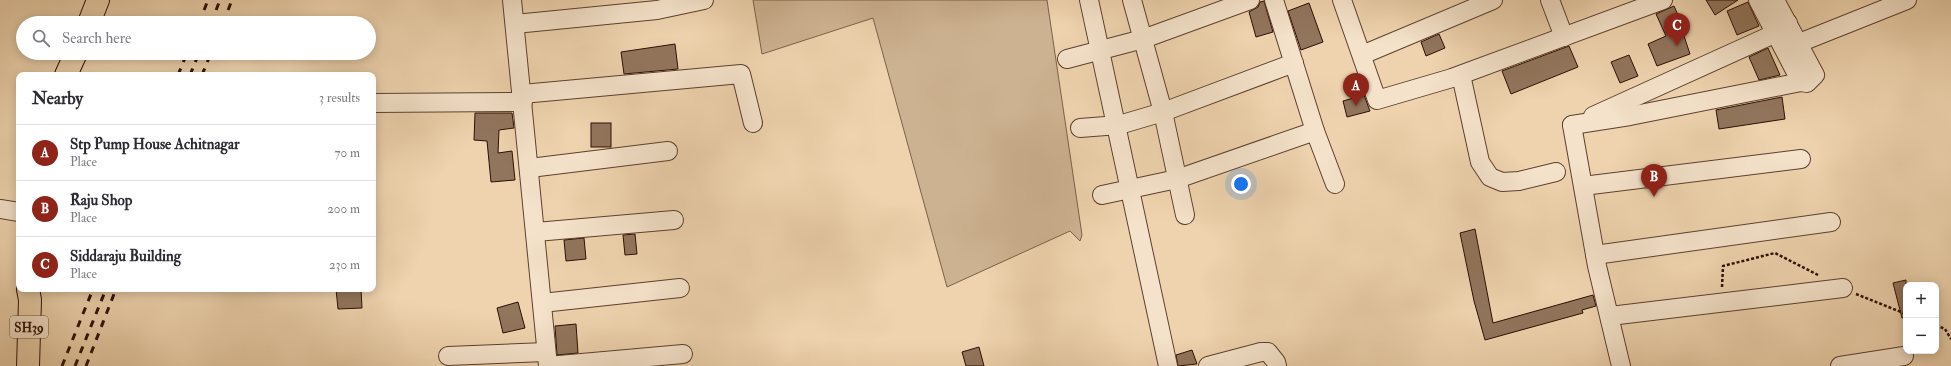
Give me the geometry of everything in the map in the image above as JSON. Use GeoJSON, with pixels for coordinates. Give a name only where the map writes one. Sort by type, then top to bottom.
{"type":"FeatureCollection","features":[{"type":"Feature","properties":{"kind":"main road"},"geometry":{"type":"LineString","coordinates":[[92,16],[98,0]]}},
{"type":"Feature","properties":{"kind":"main road"},"geometry":{"type":"LineString","coordinates":[[67,72],[73,60]]}},
{"type":"Feature","properties":{"kind":"main road","name":"SH39"},"geometry":{"type":"LineString","coordinates":[[28,366],[30,300],[29,292]]}},
{"type":"Feature","properties":{"kind":"street"},"geometry":{"type":"LineString","coordinates":[[512,0],[530,168],[547,359]]}},
{"type":"Feature","properties":{"kind":"street"},"geometry":{"type":"LineString","coordinates":[[515,24],[657,10],[704,0]]}},
{"type":"Feature","properties":{"kind":"street"},"geometry":{"type":"LineString","coordinates":[[1089,0],[1168,366]]}},
{"type":"Feature","properties":{"kind":"street"},"geometry":{"type":"LineString","coordinates":[[1132,0],[1163,112],[1186,215]]}},
{"type":"Feature","properties":{"kind":"street"},"geometry":{"type":"LineString","coordinates":[[1068,59],[1143,39],[1250,0]]}},
{"type":"Feature","properties":{"kind":"street"},"geometry":{"type":"LineString","coordinates":[[1274,0],[1315,131],[1335,184]]}},
{"type":"Feature","properties":{"kind":"street"},"geometry":{"type":"LineString","coordinates":[[1342,0],[1377,100],[1461,75],[1663,0]]}},
{"type":"Feature","properties":{"kind":"street"},"geometry":{"type":"LineString","coordinates":[[1362,55],[1493,0]]}},
{"type":"Feature","properties":{"kind":"street"},"geometry":{"type":"LineString","coordinates":[[1550,0],[1564,37]]}},
{"type":"Feature","properties":{"kind":"street"},"geometry":{"type":"LineString","coordinates":[[1572,125],[1630,116],[1801,82],[1807,84],[1815,75],[1799,43],[1782,28],[1758,0]]}},
{"type":"Feature","properties":{"kind":"street"},"geometry":{"type":"LineString","coordinates":[[1775,0],[1782,28],[1801,82]]}},
{"type":"Feature","properties":{"kind":"street"},"geometry":{"type":"LineString","coordinates":[[1799,43],[1907,0]]}},
{"type":"Feature","properties":{"kind":"street"},"geometry":{"type":"LineString","coordinates":[[1572,125],[1782,28]]}},
{"type":"Feature","properties":{"kind":"street"},"geometry":{"type":"LineString","coordinates":[[1080,128],[1116,125],[1163,112],[1294,63]]}},
{"type":"Feature","properties":{"kind":"street"},"geometry":{"type":"LineString","coordinates":[[376,103],[522,98],[741,74],[753,123]]}},
{"type":"Feature","properties":{"kind":"street"},"geometry":{"type":"LineString","coordinates":[[1461,75],[1480,162],[1490,177],[1502,182],[1519,181],[1556,172]]}},
{"type":"Feature","properties":{"kind":"street"},"geometry":{"type":"LineString","coordinates":[[1572,125],[1595,255],[1621,366]]}},
{"type":"Feature","properties":{"kind":"street"},"geometry":{"type":"LineString","coordinates":[[1102,194],[1177,179],[1315,131]]}},
{"type":"Feature","properties":{"kind":"street"},"geometry":{"type":"LineString","coordinates":[[530,168],[668,151]]}},
{"type":"Feature","properties":{"kind":"street"},"geometry":{"type":"LineString","coordinates":[[1583,186],[1801,159]]}},
{"type":"Feature","properties":{"kind":"street"},"geometry":{"type":"LineString","coordinates":[[0,209],[16,212]]}},
{"type":"Feature","properties":{"kind":"street"},"geometry":{"type":"LineString","coordinates":[[536,232],[674,220]]}},
{"type":"Feature","properties":{"kind":"street"},"geometry":{"type":"LineString","coordinates":[[1595,255],[1831,222]]}},
{"type":"Feature","properties":{"kind":"street"},"geometry":{"type":"LineString","coordinates":[[542,303],[680,288]]}},
{"type":"Feature","properties":{"kind":"street"},"geometry":{"type":"LineString","coordinates":[[1610,316],[1843,288]]}},
{"type":"Feature","properties":{"kind":"street"},"geometry":{"type":"LineString","coordinates":[[1208,366],[1261,352],[1268,352],[1276,362],[1277,366]]}},
{"type":"Feature","properties":{"kind":"street"},"geometry":{"type":"LineString","coordinates":[[448,356],[547,359],[683,354]]}},
{"type":"Feature","properties":{"kind":"street"},"geometry":{"type":"LineString","coordinates":[[1840,366],[1904,356]]}},
{"type":"Feature","properties":{"kind":"path"},"geometry":{"type":"LineString","coordinates":[[1939,327],[1945,329],[1951,339]]}},
{"type":"Feature","properties":{"kind":"shaded area"},"geometry":{"type":"Polygon","coordinates":[[[753,0],[1047,0],[1082,235],[1080,241],[1070,231],[947,287],[873,18],[762,54],[753,0]]]}},
{"type":"Feature","properties":{"kind":"building"},"geometry":{"type":"Polygon","coordinates":[[[1706,0],[1738,0],[1715,15],[1706,0]]]}},
{"type":"Feature","properties":{"kind":"building"},"geometry":{"type":"Polygon","coordinates":[[[1264,1],[1273,32],[1256,37],[1249,12],[1258,7],[1260,2],[1264,1]]]}},
{"type":"Feature","properties":{"kind":"building"},"geometry":{"type":"Polygon","coordinates":[[[1748,2],[1759,26],[1737,35],[1727,11],[1748,2]]]}},
{"type":"Feature","properties":{"kind":"building"},"geometry":{"type":"Polygon","coordinates":[[[1309,3],[1323,42],[1301,50],[1288,11],[1309,3]]]}},
{"type":"Feature","properties":{"kind":"building"},"geometry":{"type":"Polygon","coordinates":[[[1674,6],[1683,26],[1681,27],[1690,54],[1657,66],[1648,44],[1666,36],[1656,14],[1674,6]]]}},
{"type":"Feature","properties":{"kind":"building"},"geometry":{"type":"Polygon","coordinates":[[[1439,34],[1445,48],[1426,56],[1421,42],[1439,34]]]}},
{"type":"Feature","properties":{"kind":"building"},"geometry":{"type":"Polygon","coordinates":[[[675,44],[678,69],[624,74],[621,52],[675,44]]]}},
{"type":"Feature","properties":{"kind":"building"},"geometry":{"type":"Polygon","coordinates":[[[1569,46],[1578,67],[1511,94],[1502,71],[1569,46]]]}},
{"type":"Feature","properties":{"kind":"building"},"geometry":{"type":"Polygon","coordinates":[[[1768,48],[1780,75],[1759,80],[1749,57],[1768,48]]]}},
{"type":"Feature","properties":{"kind":"building"},"geometry":{"type":"Polygon","coordinates":[[[1629,55],[1638,76],[1620,83],[1611,62],[1629,55]]]}},
{"type":"Feature","properties":{"kind":"building"},"geometry":{"type":"Polygon","coordinates":[[[1364,95],[1370,111],[1347,117],[1343,101],[1364,95]]]}},
{"type":"Feature","properties":{"kind":"building"},"geometry":{"type":"Polygon","coordinates":[[[1782,97],[1785,119],[1719,129],[1716,110],[1782,97]]]}},
{"type":"Feature","properties":{"kind":"building"},"geometry":{"type":"Polygon","coordinates":[[[475,113],[512,113],[514,128],[499,130],[498,153],[512,151],[515,180],[491,182],[487,141],[474,140],[475,113]]]}},
{"type":"Feature","properties":{"kind":"building"},"geometry":{"type":"Polygon","coordinates":[[[591,123],[611,123],[611,147],[591,147],[591,123]]]}},
{"type":"Feature","properties":{"kind":"building"},"geometry":{"type":"Polygon","coordinates":[[[1475,229],[1493,323],[1593,295],[1596,306],[1582,310],[1583,313],[1485,340],[1474,301],[1460,233],[1475,229]]]}},
{"type":"Feature","properties":{"kind":"building"},"geometry":{"type":"Polygon","coordinates":[[[635,234],[637,254],[625,255],[623,235],[635,234]]]}},
{"type":"Feature","properties":{"kind":"building"},"geometry":{"type":"Polygon","coordinates":[[[584,238],[586,259],[566,261],[564,240],[584,238]]]}},
{"type":"Feature","properties":{"kind":"building"},"geometry":{"type":"Polygon","coordinates":[[[1906,280],[1906,282],[1903,282],[1903,318],[1902,318],[1893,283],[1906,280]]]}},
{"type":"Feature","properties":{"kind":"building"},"geometry":{"type":"Polygon","coordinates":[[[336,292],[361,292],[362,308],[338,309],[336,292]]]}},
{"type":"Feature","properties":{"kind":"building"},"geometry":{"type":"Polygon","coordinates":[[[518,302],[525,328],[503,333],[497,308],[518,302]]]}},
{"type":"Feature","properties":{"kind":"building"},"geometry":{"type":"Polygon","coordinates":[[[576,324],[578,353],[557,355],[555,326],[576,324]]]}},
{"type":"Feature","properties":{"kind":"building"},"geometry":{"type":"Polygon","coordinates":[[[979,347],[984,366],[966,366],[962,352],[979,347]]]}},
{"type":"Feature","properties":{"kind":"building"},"geometry":{"type":"Polygon","coordinates":[[[1192,350],[1197,364],[1178,366],[1176,355],[1192,350]]]}},
{"type":"Feature","properties":{"kind":"railway"},"geometry":{"type":"LineString","coordinates":[[202,16],[208,0]]}},
{"type":"Feature","properties":{"kind":"railway"},"geometry":{"type":"LineString","coordinates":[[214,16],[220,0]]}},
{"type":"Feature","properties":{"kind":"railway"},"geometry":{"type":"LineString","coordinates":[[226,16],[232,0]]}},
{"type":"Feature","properties":{"kind":"railway"},"geometry":{"type":"LineString","coordinates":[[179,72],[184,60]]}},
{"type":"Feature","properties":{"kind":"railway"},"geometry":{"type":"LineString","coordinates":[[191,72],[196,60]]}},
{"type":"Feature","properties":{"kind":"railway"},"geometry":{"type":"LineString","coordinates":[[203,72],[208,60]]}},
{"type":"Feature","properties":{"kind":"railway"},"geometry":{"type":"LineString","coordinates":[[62,366],[92,292]]}},
{"type":"Feature","properties":{"kind":"railway"},"geometry":{"type":"LineString","coordinates":[[75,366],[105,292]]}},
{"type":"Feature","properties":{"kind":"railway"},"geometry":{"type":"LineString","coordinates":[[86,366],[115,292]]}},
{"type":"Feature","properties":{"kind":"place","name":"Siddaraju Building"},"geometry":{"type":"Point","coordinates":[1677,46]}},
{"type":"Feature","properties":{"kind":"place","name":"Stp Pump House Achitnagar"},"geometry":{"type":"Point","coordinates":[1356,106]}},
{"type":"Feature","properties":{"kind":"place","name":"Raju Shop"},"geometry":{"type":"Point","coordinates":[1654,197]}}]}
